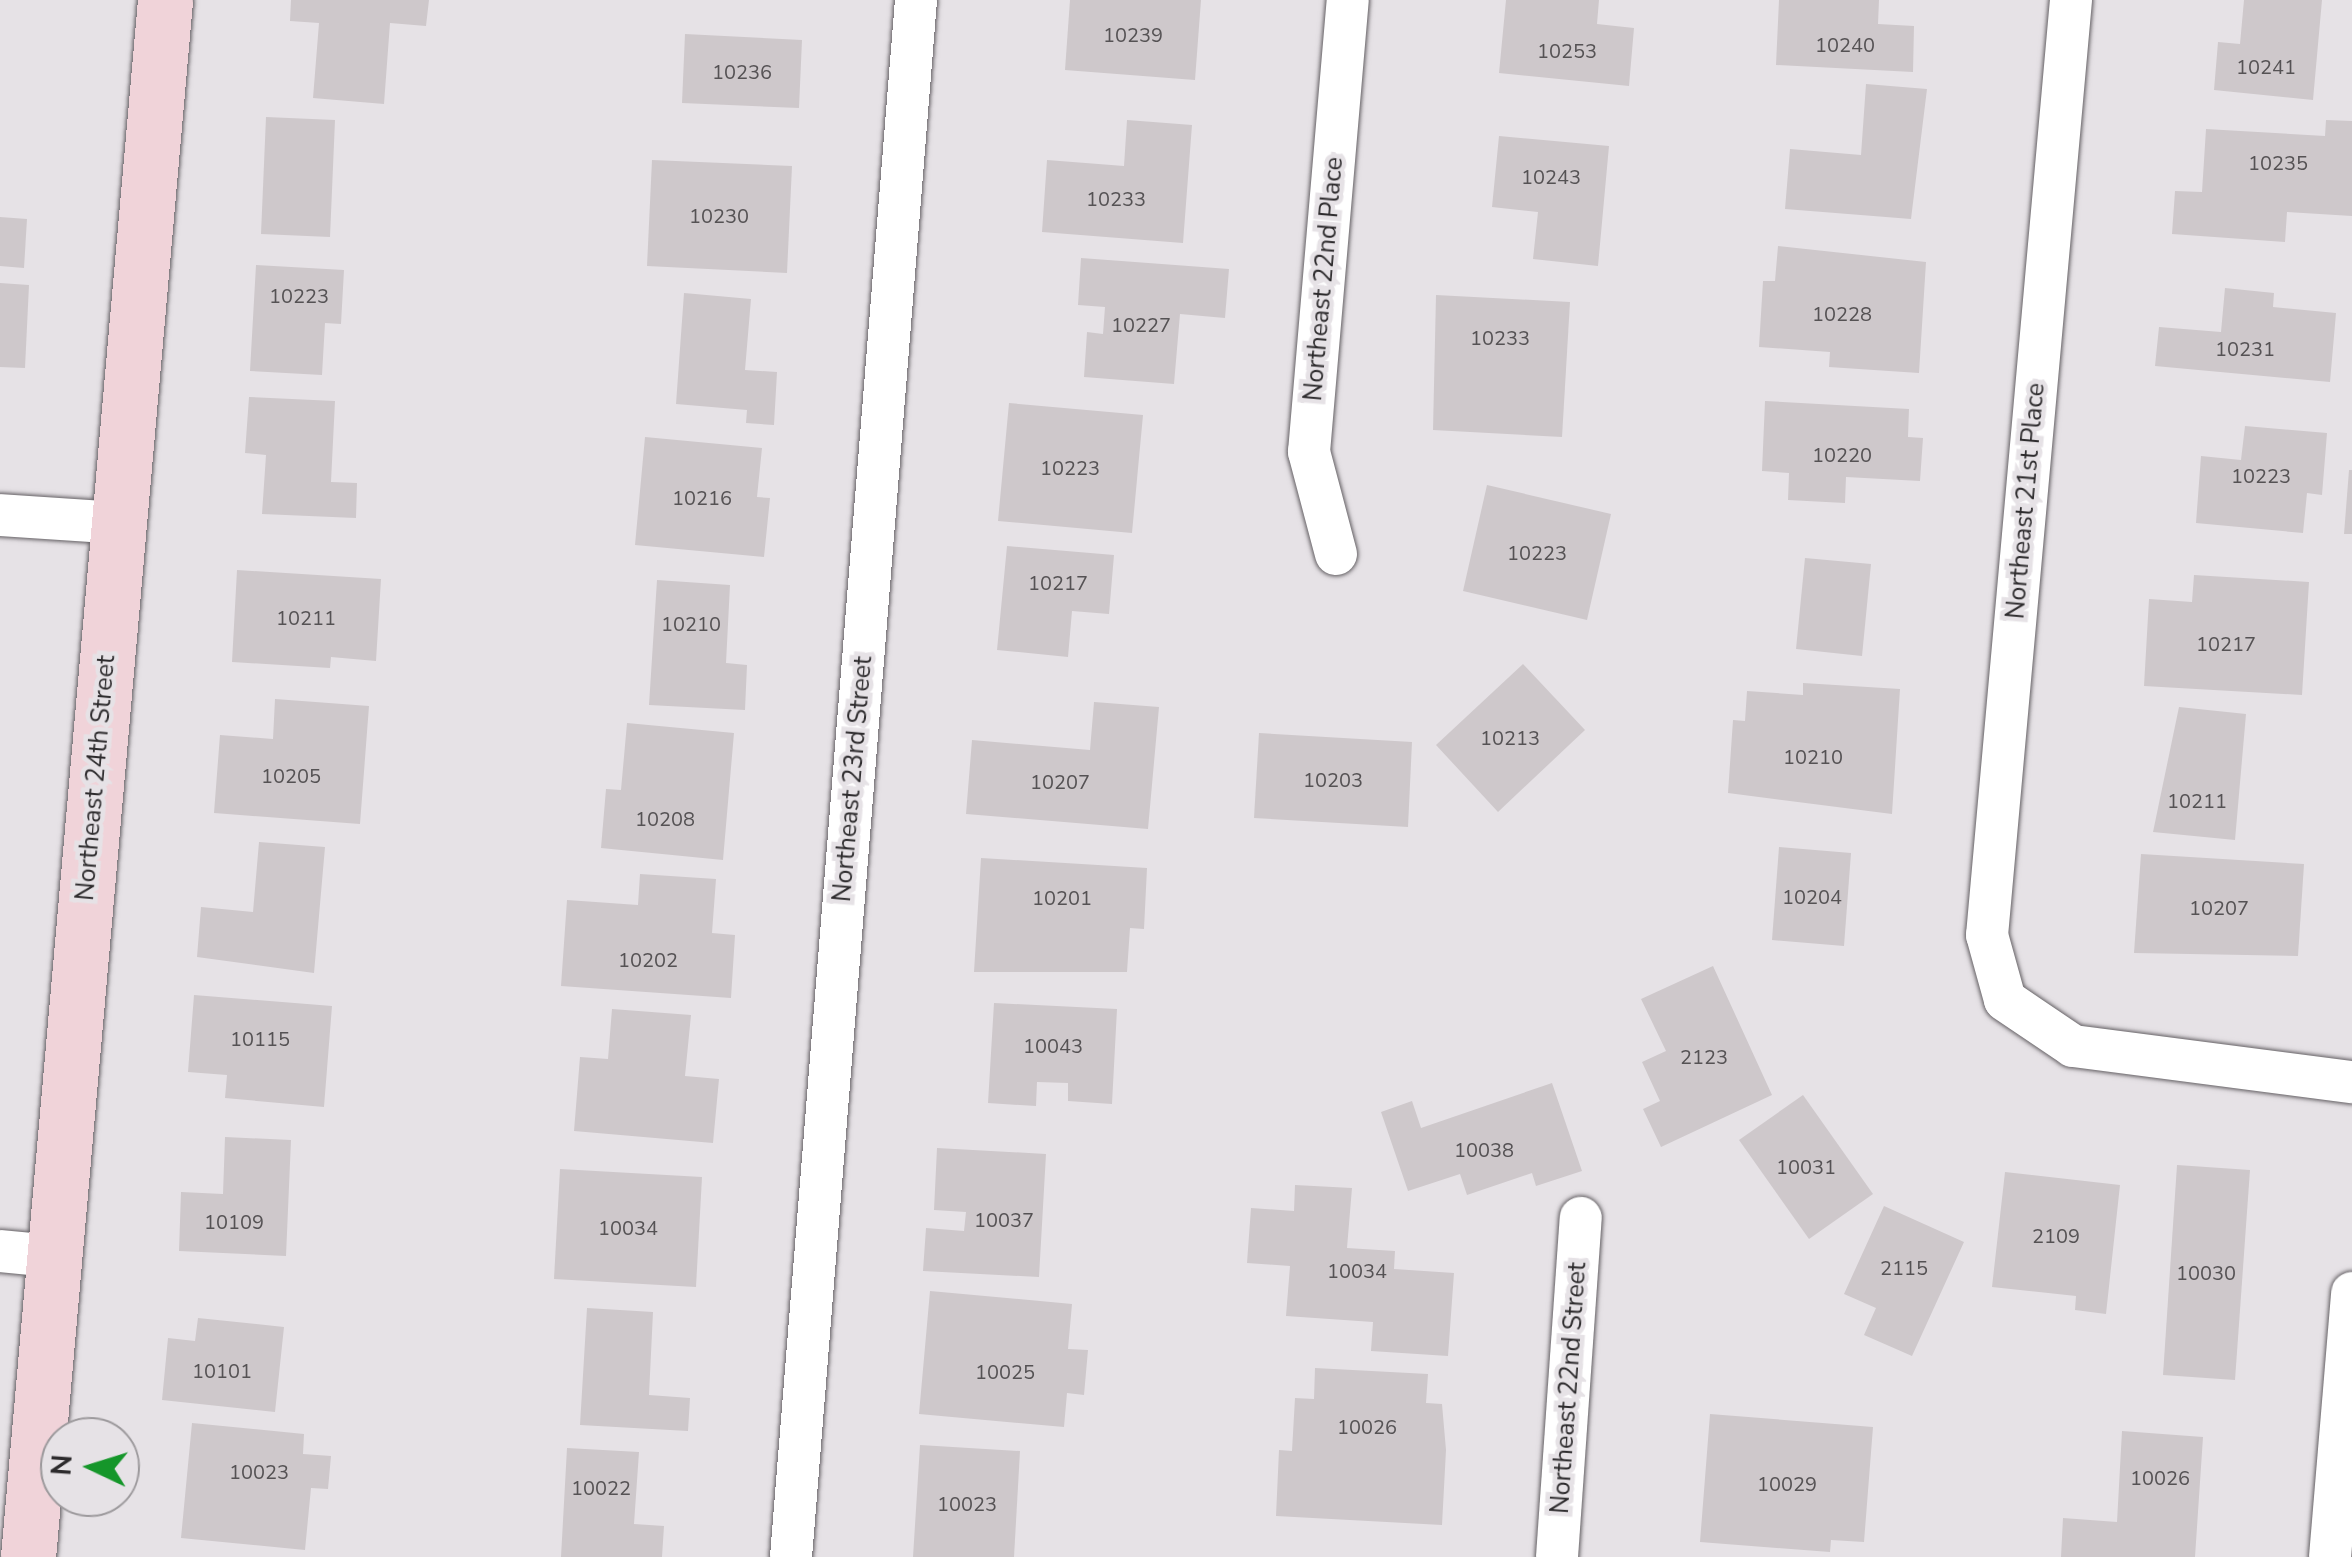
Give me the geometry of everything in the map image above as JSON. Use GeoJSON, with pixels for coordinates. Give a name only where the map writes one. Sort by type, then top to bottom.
{"type":"FeatureCollection","features":[{"type":"Feature","properties":{"kind":"main road","name":"Northeast 24th Street"},"geometry":{"type":"LineString","coordinates":[[28,1557],[26,1254],[120,523],[165,0]]}},
{"type":"Feature","properties":{"kind":"street","name":"Northeast 23rd Street"},"geometry":{"type":"LineString","coordinates":[[790,1557],[916,0]]}},
{"type":"Feature","properties":{"kind":"street","name":"Northeast 22nd Place"},"geometry":{"type":"LineString","coordinates":[[1336,554],[1309,452],[1348,0]]}},
{"type":"Feature","properties":{"kind":"street","name":"Northeast 21st Place"},"geometry":{"type":"LineString","coordinates":[[2071,0],[1987,934],[2005,1000],[2073,1046],[2352,1082]]}},
{"type":"Feature","properties":{"kind":"street"},"geometry":{"type":"LineString","coordinates":[[0,514],[120,523]]}},
{"type":"Feature","properties":{"kind":"street","name":"Northeast 22nd Street"},"geometry":{"type":"LineString","coordinates":[[1558,1557],[1581,1218]]}},
{"type":"Feature","properties":{"kind":"street"},"geometry":{"type":"LineString","coordinates":[[2330,1557],[2352,1293]]}},
{"type":"Feature","properties":{"kind":"building"},"geometry":{"type":"Polygon","coordinates":[[[291,0],[429,0],[426,26],[390,23],[384,104],[313,98],[319,23],[290,21],[291,0]]]}},
{"type":"Feature","properties":{"kind":"building"},"geometry":{"type":"Polygon","coordinates":[[[1070,0],[1201,0],[1195,80],[1065,70],[1070,0]]]}},
{"type":"Feature","properties":{"kind":"building"},"geometry":{"type":"Polygon","coordinates":[[[1506,0],[1599,0],[1597,24],[1634,28],[1629,86],[1499,73],[1506,0]]]}},
{"type":"Feature","properties":{"kind":"building"},"geometry":{"type":"Polygon","coordinates":[[[1779,0],[1879,0],[1878,24],[1914,26],[1913,72],[1776,65],[1779,0]]]}},
{"type":"Feature","properties":{"kind":"building"},"geometry":{"type":"Polygon","coordinates":[[[2244,0],[2322,0],[2313,100],[2214,90],[2218,42],[2240,44],[2244,0]]]}},
{"type":"Feature","properties":{"kind":"building"},"geometry":{"type":"Polygon","coordinates":[[[685,34],[802,40],[799,108],[682,103],[685,34]]]}},
{"type":"Feature","properties":{"kind":"building"},"geometry":{"type":"Polygon","coordinates":[[[1866,84],[1927,89],[1911,219],[1785,209],[1790,149],[1861,155],[1866,84]]]}},
{"type":"Feature","properties":{"kind":"building"},"geometry":{"type":"Polygon","coordinates":[[[266,117],[335,120],[330,237],[261,234],[266,117]]]}},
{"type":"Feature","properties":{"kind":"building"},"geometry":{"type":"Polygon","coordinates":[[[1127,120],[1192,125],[1183,243],[1042,232],[1047,160],[1124,166],[1127,120]]]}},
{"type":"Feature","properties":{"kind":"building"},"geometry":{"type":"Polygon","coordinates":[[[2326,120],[2352,121],[2352,216],[2287,212],[2285,242],[2172,234],[2175,191],[2202,192],[2206,129],[2325,136],[2326,120]]]}},
{"type":"Feature","properties":{"kind":"building"},"geometry":{"type":"Polygon","coordinates":[[[1499,136],[1609,146],[1598,266],[1533,259],[1538,212],[1492,207],[1499,136]]]}},
{"type":"Feature","properties":{"kind":"building"},"geometry":{"type":"Polygon","coordinates":[[[652,160],[792,166],[787,273],[647,266],[652,160]]]}},
{"type":"Feature","properties":{"kind":"building"},"geometry":{"type":"Polygon","coordinates":[[[0,217],[27,219],[24,268],[0,266],[0,217]]]}},
{"type":"Feature","properties":{"kind":"building"},"geometry":{"type":"Polygon","coordinates":[[[1778,246],[1926,262],[1919,373],[1829,367],[1830,352],[1759,347],[1763,281],[1775,281],[1778,246]]]}},
{"type":"Feature","properties":{"kind":"building"},"geometry":{"type":"Polygon","coordinates":[[[1081,258],[1229,269],[1225,318],[1180,314],[1174,384],[1084,377],[1087,332],[1103,334],[1105,307],[1078,305],[1081,258]]]}},
{"type":"Feature","properties":{"kind":"building"},"geometry":{"type":"Polygon","coordinates":[[[256,265],[344,270],[341,324],[325,323],[322,375],[250,371],[256,265]]]}},
{"type":"Feature","properties":{"kind":"building"},"geometry":{"type":"Polygon","coordinates":[[[0,283],[29,285],[25,368],[0,367],[0,283]]]}},
{"type":"Feature","properties":{"kind":"building"},"geometry":{"type":"Polygon","coordinates":[[[2225,288],[2274,293],[2273,307],[2336,313],[2330,382],[2155,366],[2159,327],[2221,332],[2225,288]]]}},
{"type":"Feature","properties":{"kind":"building"},"geometry":{"type":"Polygon","coordinates":[[[684,293],[751,299],[745,370],[777,372],[774,425],[746,423],[747,410],[676,404],[684,293]]]}},
{"type":"Feature","properties":{"kind":"building"},"geometry":{"type":"Polygon","coordinates":[[[1436,295],[1570,302],[1562,437],[1433,430],[1436,295]]]}},
{"type":"Feature","properties":{"kind":"building"},"geometry":{"type":"Polygon","coordinates":[[[249,397],[335,401],[331,482],[357,483],[356,518],[262,514],[266,455],[245,453],[249,397]]]}},
{"type":"Feature","properties":{"kind":"building"},"geometry":{"type":"Polygon","coordinates":[[[1765,401],[1909,409],[1908,437],[1923,438],[1920,481],[1846,477],[1845,503],[1788,500],[1789,473],[1762,471],[1765,401]]]}},
{"type":"Feature","properties":{"kind":"building"},"geometry":{"type":"Polygon","coordinates":[[[1009,403],[1143,415],[1132,533],[998,521],[1009,403]]]}},
{"type":"Feature","properties":{"kind":"building"},"geometry":{"type":"Polygon","coordinates":[[[2245,426],[2327,433],[2322,495],[2307,493],[2303,533],[2196,523],[2201,456],[2241,460],[2245,426]]]}},
{"type":"Feature","properties":{"kind":"building"},"geometry":{"type":"Polygon","coordinates":[[[645,437],[762,448],[757,497],[770,498],[764,557],[635,545],[645,437]]]}},
{"type":"Feature","properties":{"kind":"building"},"geometry":{"type":"Polygon","coordinates":[[[2349,470],[2352,534],[2344,534],[2349,470]]]}},
{"type":"Feature","properties":{"kind":"building"},"geometry":{"type":"Polygon","coordinates":[[[1487,485],[1611,514],[1587,620],[1463,591],[1487,485]]]}},
{"type":"Feature","properties":{"kind":"building"},"geometry":{"type":"Polygon","coordinates":[[[1007,546],[1114,555],[1109,614],[1072,611],[1068,657],[997,650],[1007,546]]]}},
{"type":"Feature","properties":{"kind":"building"},"geometry":{"type":"Polygon","coordinates":[[[1805,558],[1871,564],[1862,656],[1796,649],[1805,558]]]}},
{"type":"Feature","properties":{"kind":"building"},"geometry":{"type":"Polygon","coordinates":[[[237,570],[381,579],[376,661],[331,657],[330,668],[232,662],[237,570]]]}},
{"type":"Feature","properties":{"kind":"building"},"geometry":{"type":"Polygon","coordinates":[[[2194,575],[2309,582],[2302,695],[2144,686],[2149,599],[2192,602],[2194,575]]]}},
{"type":"Feature","properties":{"kind":"building"},"geometry":{"type":"Polygon","coordinates":[[[657,580],[730,585],[726,663],[747,665],[745,710],[649,705],[657,580]]]}},
{"type":"Feature","properties":{"kind":"building"},"geometry":{"type":"Polygon","coordinates":[[[1523,664],[1585,730],[1498,812],[1436,745],[1523,664]]]}},
{"type":"Feature","properties":{"kind":"building"},"geometry":{"type":"Polygon","coordinates":[[[1803,683],[1900,689],[1892,814],[1728,793],[1733,720],[1745,721],[1747,691],[1803,695],[1803,683]]]}},
{"type":"Feature","properties":{"kind":"building"},"geometry":{"type":"Polygon","coordinates":[[[275,699],[369,706],[360,824],[214,813],[220,735],[273,739],[275,699]]]}},
{"type":"Feature","properties":{"kind":"building"},"geometry":{"type":"Polygon","coordinates":[[[1094,702],[1159,707],[1148,829],[966,814],[972,740],[1090,750],[1094,702]]]}},
{"type":"Feature","properties":{"kind":"building"},"geometry":{"type":"Polygon","coordinates":[[[2179,707],[2246,714],[2235,840],[2153,832],[2179,707]]]}},
{"type":"Feature","properties":{"kind":"building"},"geometry":{"type":"Polygon","coordinates":[[[627,723],[734,733],[723,860],[601,848],[606,789],[621,790],[627,723]]]}},
{"type":"Feature","properties":{"kind":"building"},"geometry":{"type":"Polygon","coordinates":[[[1259,733],[1412,742],[1408,827],[1254,818],[1259,733]]]}},
{"type":"Feature","properties":{"kind":"building"},"geometry":{"type":"Polygon","coordinates":[[[259,842],[325,847],[314,973],[197,957],[201,907],[253,912],[259,842]]]}},
{"type":"Feature","properties":{"kind":"building"},"geometry":{"type":"Polygon","coordinates":[[[1779,847],[1851,853],[1844,946],[1772,940],[1779,847]]]}},
{"type":"Feature","properties":{"kind":"building"},"geometry":{"type":"Polygon","coordinates":[[[2141,854],[2304,864],[2298,956],[2134,953],[2141,854]]]}},
{"type":"Feature","properties":{"kind":"building"},"geometry":{"type":"Polygon","coordinates":[[[981,858],[1147,868],[1144,929],[1130,928],[1127,972],[974,972],[981,858]]]}},
{"type":"Feature","properties":{"kind":"building"},"geometry":{"type":"Polygon","coordinates":[[[640,874],[716,879],[712,933],[735,935],[731,998],[561,986],[567,900],[638,905],[640,874]]]}},
{"type":"Feature","properties":{"kind":"building"},"geometry":{"type":"Polygon","coordinates":[[[1713,966],[1772,1095],[1661,1147],[1643,1109],[1660,1101],[1642,1062],[1666,1051],[1641,999],[1713,966]]]}},
{"type":"Feature","properties":{"kind":"building"},"geometry":{"type":"Polygon","coordinates":[[[194,995],[332,1006],[324,1107],[225,1098],[227,1075],[188,1072],[194,995]]]}},
{"type":"Feature","properties":{"kind":"building"},"geometry":{"type":"Polygon","coordinates":[[[994,1003],[1117,1009],[1112,1104],[1068,1101],[1068,1083],[1037,1082],[1036,1106],[988,1103],[994,1003]]]}},
{"type":"Feature","properties":{"kind":"building"},"geometry":{"type":"Polygon","coordinates":[[[612,1009],[691,1015],[685,1076],[719,1079],[713,1143],[574,1131],[580,1057],[608,1059],[612,1009]]]}},
{"type":"Feature","properties":{"kind":"building"},"geometry":{"type":"Polygon","coordinates":[[[1552,1083],[1582,1171],[1536,1186],[1532,1173],[1467,1195],[1460,1174],[1408,1191],[1381,1112],[1412,1101],[1421,1128],[1552,1083]]]}},
{"type":"Feature","properties":{"kind":"building"},"geometry":{"type":"Polygon","coordinates":[[[1803,1095],[1873,1194],[1809,1239],[1739,1140],[1803,1095]]]}},
{"type":"Feature","properties":{"kind":"building"},"geometry":{"type":"Polygon","coordinates":[[[225,1137],[291,1140],[286,1256],[179,1251],[181,1192],[223,1194],[225,1137]]]}},
{"type":"Feature","properties":{"kind":"building"},"geometry":{"type":"Polygon","coordinates":[[[937,1148],[1046,1154],[1039,1277],[923,1271],[926,1228],[964,1231],[966,1212],[934,1210],[937,1148]]]}},
{"type":"Feature","properties":{"kind":"building"},"geometry":{"type":"Polygon","coordinates":[[[2177,1165],[2250,1170],[2235,1380],[2163,1375],[2177,1165]]]}},
{"type":"Feature","properties":{"kind":"building"},"geometry":{"type":"Polygon","coordinates":[[[560,1169],[702,1177],[696,1287],[554,1279],[560,1169]]]}},
{"type":"Feature","properties":{"kind":"building"},"geometry":{"type":"Polygon","coordinates":[[[2005,1172],[2120,1185],[2106,1314],[2075,1310],[2076,1296],[1992,1287],[2005,1172]]]}},
{"type":"Feature","properties":{"kind":"building"},"geometry":{"type":"Polygon","coordinates":[[[1295,1185],[1352,1188],[1347,1248],[1395,1251],[1394,1269],[1454,1273],[1448,1356],[1371,1351],[1373,1322],[1286,1316],[1290,1266],[1247,1263],[1251,1208],[1294,1211],[1295,1185]]]}},
{"type":"Feature","properties":{"kind":"building"},"geometry":{"type":"Polygon","coordinates":[[[1884,1206],[1964,1242],[1912,1356],[1864,1335],[1876,1308],[1844,1294],[1884,1206]]]}},
{"type":"Feature","properties":{"kind":"building"},"geometry":{"type":"Polygon","coordinates":[[[930,1291],[1072,1304],[1068,1349],[1088,1350],[1084,1395],[1067,1393],[1064,1427],[919,1414],[930,1291]]]}},
{"type":"Feature","properties":{"kind":"building"},"geometry":{"type":"Polygon","coordinates":[[[587,1308],[653,1312],[649,1395],[690,1398],[688,1431],[580,1425],[587,1308]]]}},
{"type":"Feature","properties":{"kind":"building"},"geometry":{"type":"Polygon","coordinates":[[[198,1318],[284,1327],[275,1412],[162,1400],[168,1338],[195,1341],[198,1318]]]}},
{"type":"Feature","properties":{"kind":"building"},"geometry":{"type":"Polygon","coordinates":[[[1315,1368],[1428,1374],[1426,1403],[1442,1404],[1446,1450],[1442,1525],[1276,1516],[1279,1450],[1292,1451],[1295,1398],[1314,1399],[1315,1368]]]}},
{"type":"Feature","properties":{"kind":"building"},"geometry":{"type":"Polygon","coordinates":[[[1710,1414],[1873,1427],[1864,1542],[1831,1540],[1830,1552],[1700,1542],[1710,1414]]]}},
{"type":"Feature","properties":{"kind":"building"},"geometry":{"type":"Polygon","coordinates":[[[192,1423],[304,1434],[303,1454],[331,1456],[328,1489],[311,1488],[305,1550],[181,1538],[192,1423]]]}},
{"type":"Feature","properties":{"kind":"building"},"geometry":{"type":"Polygon","coordinates":[[[2122,1431],[2203,1437],[2195,1557],[2061,1557],[2063,1518],[2117,1522],[2122,1431]]]}},
{"type":"Feature","properties":{"kind":"building"},"geometry":{"type":"Polygon","coordinates":[[[920,1445],[1020,1451],[1014,1557],[913,1557],[920,1445]]]}},
{"type":"Feature","properties":{"kind":"building"},"geometry":{"type":"Polygon","coordinates":[[[567,1448],[639,1452],[634,1524],[664,1526],[662,1557],[561,1557],[567,1448]]]}}]}
